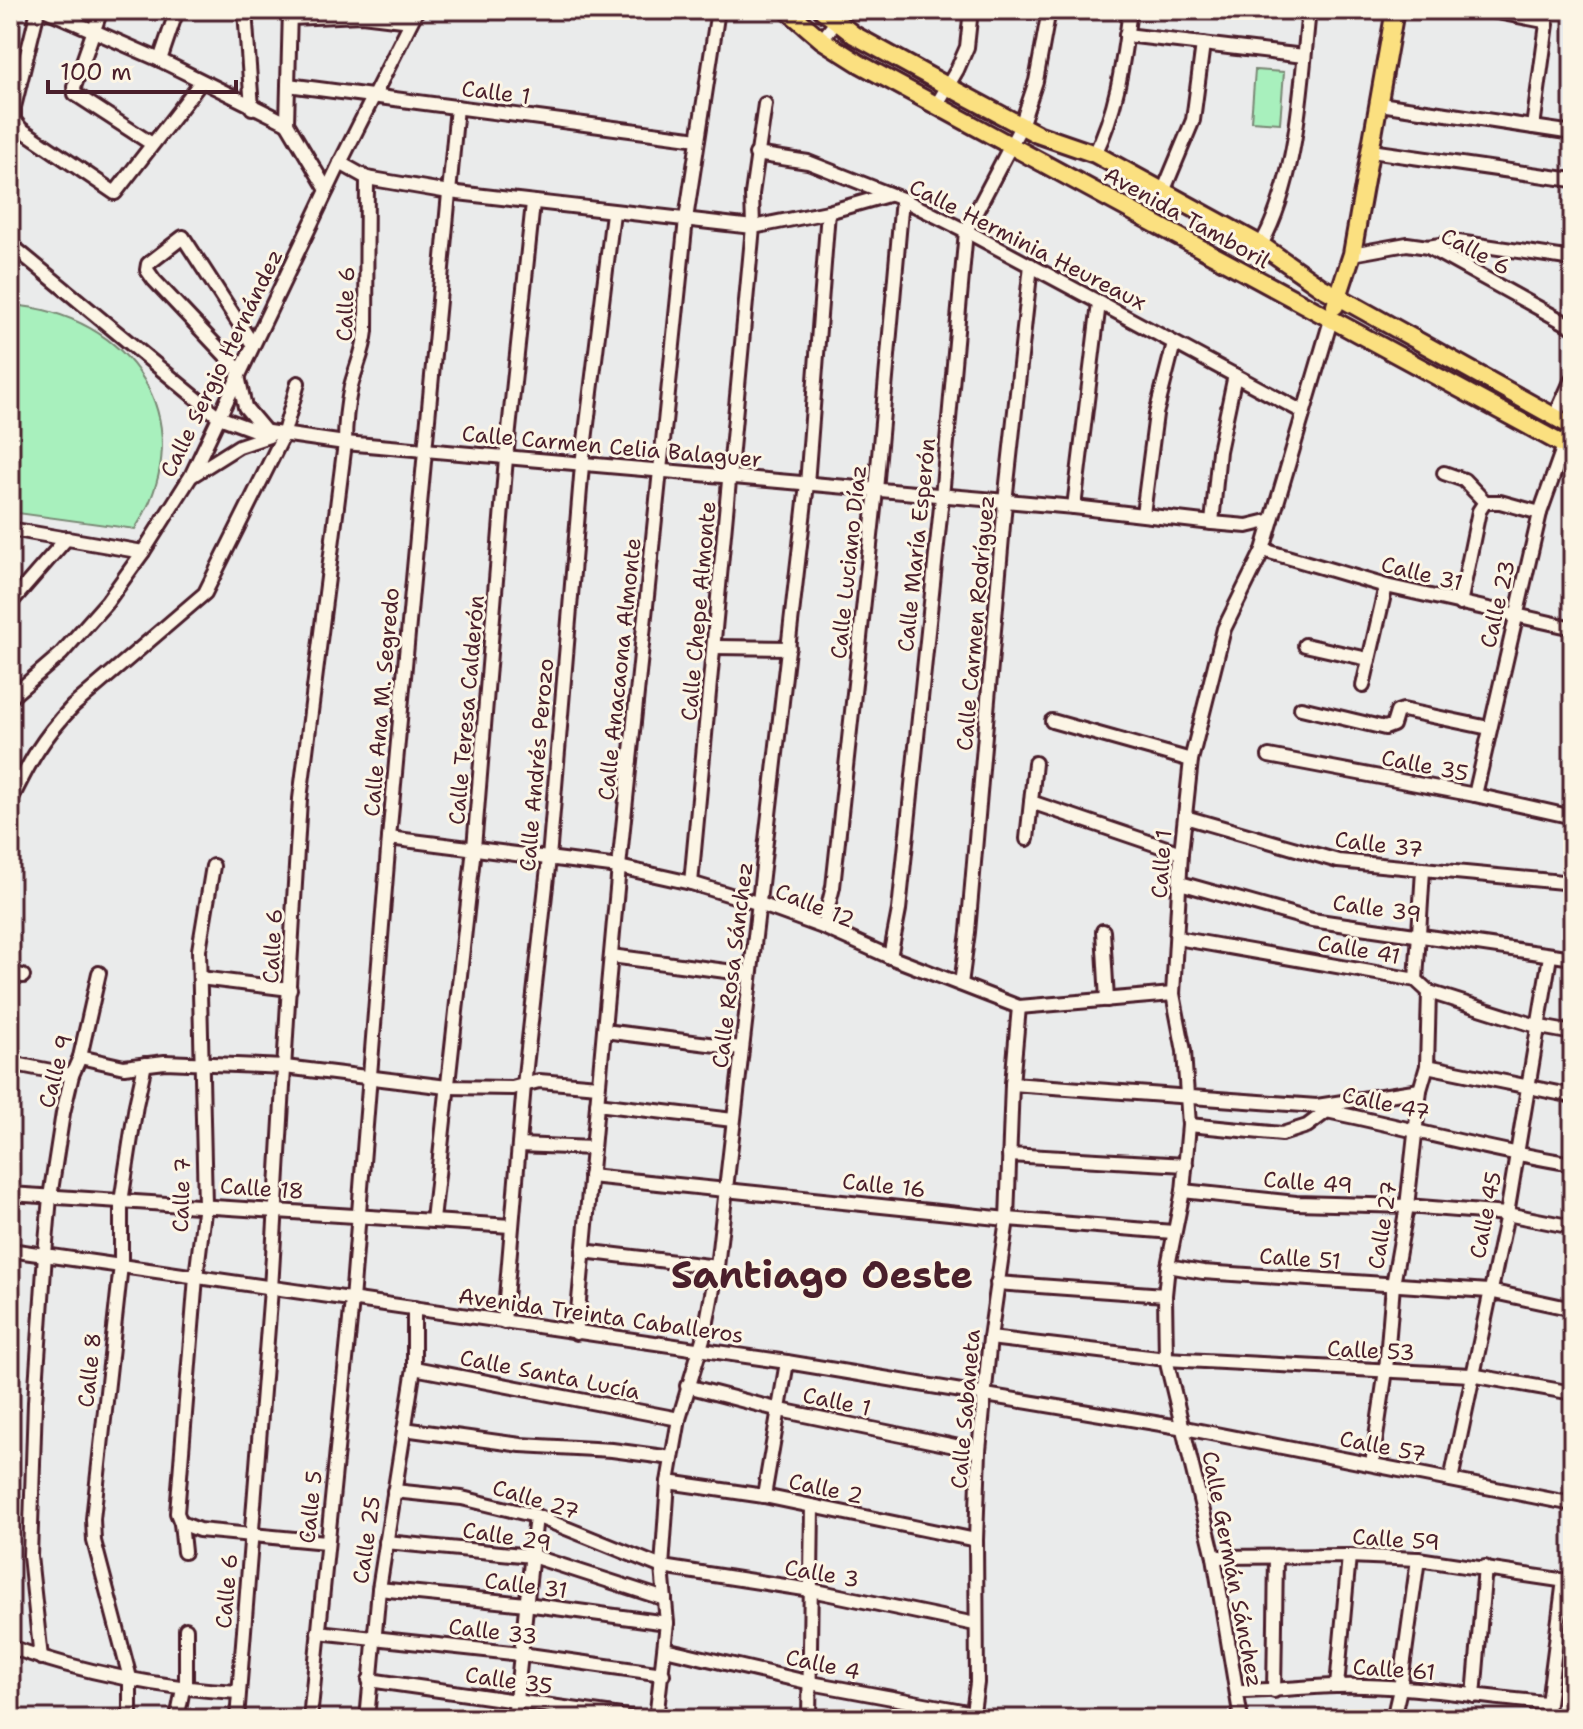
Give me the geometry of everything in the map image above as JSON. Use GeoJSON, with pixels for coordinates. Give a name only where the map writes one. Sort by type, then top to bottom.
{"type":"FeatureCollection","features":[{"type":"Feature","properties":{"kind":"main road","name":"Avenida Tamboril"},"geometry":{"type":"LineString","coordinates":[[787,10],[822,40],[860,64],[1568,448]]}},
{"type":"Feature","properties":{"kind":"main road","name":"Avenida Tamboril"},"geometry":{"type":"LineString","coordinates":[[822,10],[837,16],[873,46],[1021,126],[1095,154],[1261,245],[1338,297],[1572,426]]}},
{"type":"Feature","properties":{"kind":"main road"},"geometry":{"type":"LineString","coordinates":[[1331,320],[1352,254],[1395,10]]}},
{"type":"Feature","properties":{"kind":"street"},"geometry":{"type":"LineString","coordinates":[[38,10],[14,107],[17,125],[115,193],[201,82]]}},
{"type":"Feature","properties":{"kind":"street"},"geometry":{"type":"LineString","coordinates":[[46,10],[160,60],[287,123]]}},
{"type":"Feature","properties":{"kind":"street"},"geometry":{"type":"LineString","coordinates":[[101,10],[74,87],[75,94],[152,144]]}},
{"type":"Feature","properties":{"kind":"street"},"geometry":{"type":"LineString","coordinates":[[160,60],[177,10]]}},
{"type":"Feature","properties":{"kind":"street"},"geometry":{"type":"LineString","coordinates":[[245,10],[252,108]]}},
{"type":"Feature","properties":{"kind":"street","name":"Calle Anacaona Almonte"},"geometry":{"type":"LineString","coordinates":[[576,1333],[619,867],[686,219],[718,10]]}},
{"type":"Feature","properties":{"kind":"street"},"geometry":{"type":"LineString","coordinates":[[936,106],[967,47],[971,10]]}},
{"type":"Feature","properties":{"kind":"street","name":"Calle María Esperón"},"geometry":{"type":"LineString","coordinates":[[890,957],[900,894],[942,497],[966,231],[1021,126],[1036,81],[1049,10]]}},
{"type":"Feature","properties":{"kind":"street"},"geometry":{"type":"LineString","coordinates":[[1095,154],[1114,109],[1130,10]]}},
{"type":"Feature","properties":{"kind":"street"},"geometry":{"type":"LineString","coordinates":[[1261,245],[1281,196],[1296,128],[1309,10]]}},
{"type":"Feature","properties":{"kind":"street"},"geometry":{"type":"LineString","coordinates":[[1487,10],[1547,24],[1533,127]]}},
{"type":"Feature","properties":{"kind":"street"},"geometry":{"type":"LineString","coordinates":[[327,190],[287,123],[290,14],[362,12],[414,15]]}},
{"type":"Feature","properties":{"kind":"street","name":"Calle Sergio Hernández"},"geometry":{"type":"LineString","coordinates":[[10,698],[61,654],[107,602],[191,476],[414,15]]}},
{"type":"Feature","properties":{"kind":"street"},"geometry":{"type":"LineString","coordinates":[[822,40],[837,16]]}},
{"type":"Feature","properties":{"kind":"street"},"geometry":{"type":"LineString","coordinates":[[1126,35],[1304,56]]}},
{"type":"Feature","properties":{"kind":"street"},"geometry":{"type":"LineString","coordinates":[[1163,192],[1193,120],[1203,44]]}},
{"type":"Feature","properties":{"kind":"street","name":"Calle 1"},"geometry":{"type":"LineString","coordinates":[[288,85],[698,139]]}},
{"type":"Feature","properties":{"kind":"street","name":"Calle Chepe Almonte"},"geometry":{"type":"LineString","coordinates":[[691,883],[731,477],[753,227],[752,194],[765,104]]}},
{"type":"Feature","properties":{"kind":"street"},"geometry":{"type":"LineString","coordinates":[[1380,104],[1573,133]]}},
{"type":"Feature","properties":{"kind":"street","name":"Calle Ana M. Segredo"},"geometry":{"type":"LineString","coordinates":[[352,1300],[389,838],[457,107]]}},
{"type":"Feature","properties":{"kind":"street"},"geometry":{"type":"LineString","coordinates":[[1371,151],[1573,180]]}},
{"type":"Feature","properties":{"kind":"street"},"geometry":{"type":"LineString","coordinates":[[756,154],[808,162],[888,195]]}},
{"type":"Feature","properties":{"kind":"street","name":"Calle Herminia Heureaux"},"geometry":{"type":"LineString","coordinates":[[340,163],[367,178],[449,192],[753,227],[828,212],[888,195],[966,231],[1303,412]]}},
{"type":"Feature","properties":{"kind":"street","name":"Calle 6"},"geometry":{"type":"LineString","coordinates":[[237,1719],[271,1289],[300,799],[348,404],[352,383],[364,353],[367,178]]}},
{"type":"Feature","properties":{"kind":"street","name":"Calle Luciano Díaz"},"geometry":{"type":"LineString","coordinates":[[823,927],[833,887],[876,490],[902,199]]}},
{"type":"Feature","properties":{"kind":"street","name":"Calle Teresa Calderón"},"geometry":{"type":"LineString","coordinates":[[433,1220],[474,848],[506,458],[533,203]]}},
{"type":"Feature","properties":{"kind":"street","name":"Calle Rosa Sánchez"},"geometry":{"type":"LineString","coordinates":[[656,1719],[667,1623],[662,1567],[668,1482],[679,1419],[701,1349],[717,1267],[807,484],[828,212]]}},
{"type":"Feature","properties":{"kind":"street","name":"Calle Andrés Perozo"},"geometry":{"type":"LineString","coordinates":[[504,1322],[524,1085],[549,858],[582,465],[613,213]]}},
{"type":"Feature","properties":{"kind":"street"},"geometry":{"type":"LineString","coordinates":[[253,345],[183,237],[148,264],[147,270],[154,280],[239,373],[245,407],[275,434]]}},
{"type":"Feature","properties":{"kind":"street"},"geometry":{"type":"LineString","coordinates":[[1428,247],[1458,242],[1573,259]]}},
{"type":"Feature","properties":{"kind":"street","name":"Calle Carmen Celia Balaguer"},"geometry":{"type":"LineString","coordinates":[[10,244],[219,417],[243,427],[275,434],[582,465],[1074,507],[1212,523],[1247,526],[1272,520]]}},
{"type":"Feature","properties":{"kind":"street","name":"Calle 6"},"geometry":{"type":"LineString","coordinates":[[1352,254],[1407,244],[1428,247],[1573,327]]}},
{"type":"Feature","properties":{"kind":"street","name":"Calle Carmen Rodríguez"},"geometry":{"type":"LineString","coordinates":[[961,984],[1005,502],[1031,265]]}},
{"type":"Feature","properties":{"kind":"street"},"geometry":{"type":"LineString","coordinates":[[1074,507],[1099,303]]}},
{"type":"Feature","properties":{"kind":"street","name":"Calle 1"},"geometry":{"type":"LineString","coordinates":[[1185,1428],[1166,1359],[1165,1295],[1173,1232],[1183,1191],[1189,1125],[1189,1095],[1173,994],[1181,853],[1191,760],[1224,629],[1263,550],[1331,320]]}},
{"type":"Feature","properties":{"kind":"street"},"geometry":{"type":"LineString","coordinates":[[1143,514],[1156,414],[1174,343]]}},
{"type":"Feature","properties":{"kind":"street"},"geometry":{"type":"LineString","coordinates":[[1212,523],[1219,451],[1235,375]]}},
{"type":"Feature","properties":{"kind":"street"},"geometry":{"type":"LineString","coordinates":[[1555,417],[1573,377]]}},
{"type":"Feature","properties":{"kind":"street"},"geometry":{"type":"LineString","coordinates":[[10,802],[34,752],[54,726],[73,706],[205,593],[298,383]]}},
{"type":"Feature","properties":{"kind":"street","name":"Calle 23"},"geometry":{"type":"LineString","coordinates":[[1475,795],[1540,513],[1568,448],[1572,426]]}},
{"type":"Feature","properties":{"kind":"street"},"geometry":{"type":"LineString","coordinates":[[191,476],[239,446],[275,434]]}},
{"type":"Feature","properties":{"kind":"street"},"geometry":{"type":"LineString","coordinates":[[1444,473],[1464,480],[1485,502],[1500,502],[1540,513]]}},
{"type":"Feature","properties":{"kind":"street"},"geometry":{"type":"LineString","coordinates":[[1460,604],[1479,511],[1485,502]]}},
{"type":"Feature","properties":{"kind":"street"},"geometry":{"type":"LineString","coordinates":[[10,529],[143,552]]}},
{"type":"Feature","properties":{"kind":"street"},"geometry":{"type":"LineString","coordinates":[[13,600],[67,538]]}},
{"type":"Feature","properties":{"kind":"street","name":"Calle 31"},"geometry":{"type":"LineString","coordinates":[[1263,550],[1386,586],[1573,628]]}},
{"type":"Feature","properties":{"kind":"street"},"geometry":{"type":"LineString","coordinates":[[1363,686],[1386,586]]}},
{"type":"Feature","properties":{"kind":"street"},"geometry":{"type":"LineString","coordinates":[[1305,645],[1368,659]]}},
{"type":"Feature","properties":{"kind":"street"},"geometry":{"type":"LineString","coordinates":[[715,647],[789,648]]}},
{"type":"Feature","properties":{"kind":"street"},"geometry":{"type":"LineString","coordinates":[[1301,708],[1385,728],[1393,725],[1397,712],[1403,710],[1489,728]]}},
{"type":"Feature","properties":{"kind":"street"},"geometry":{"type":"LineString","coordinates":[[1052,721],[1191,760]]}},
{"type":"Feature","properties":{"kind":"street","name":"Calle 35"},"geometry":{"type":"LineString","coordinates":[[1269,756],[1573,817]]}},
{"type":"Feature","properties":{"kind":"street"},"geometry":{"type":"LineString","coordinates":[[1027,839],[1035,763]]}},
{"type":"Feature","properties":{"kind":"street"},"geometry":{"type":"LineString","coordinates":[[1031,802],[1181,853]]}},
{"type":"Feature","properties":{"kind":"street","name":"Calle 37"},"geometry":{"type":"LineString","coordinates":[[1185,817],[1338,861],[1573,883]]}},
{"type":"Feature","properties":{"kind":"street","name":"Calle 12"},"geometry":{"type":"LineString","coordinates":[[389,838],[619,867],[691,883],[823,927],[890,957],[1019,1007],[1173,994]]}},
{"type":"Feature","properties":{"kind":"street","name":"Calle 7"},"geometry":{"type":"LineString","coordinates":[[184,1552],[177,1513],[205,1204],[199,950],[213,866]]}},
{"type":"Feature","properties":{"kind":"street"},"geometry":{"type":"LineString","coordinates":[[1416,980],[1423,870]]}},
{"type":"Feature","properties":{"kind":"street","name":"Calle 39"},"geometry":{"type":"LineString","coordinates":[[1180,883],[1312,920],[1573,958]]}},
{"type":"Feature","properties":{"kind":"street"},"geometry":{"type":"LineString","coordinates":[[1103,931],[1107,1000]]}},
{"type":"Feature","properties":{"kind":"street","name":"Calle 41"},"geometry":{"type":"LineString","coordinates":[[1177,938],[1416,980],[1429,992],[1540,1027],[1573,1033]]}},
{"type":"Feature","properties":{"kind":"street"},"geometry":{"type":"LineString","coordinates":[[611,956],[749,974]]}},
{"type":"Feature","properties":{"kind":"street","name":"Calle 45"},"geometry":{"type":"LineString","coordinates":[[1451,1480],[1507,1214],[1550,956]]}},
{"type":"Feature","properties":{"kind":"street","name":"Calle 9"},"geometry":{"type":"LineString","coordinates":[[41,1658],[30,1556],[35,1402],[45,1254],[50,1197],[72,1075],[80,1057],[99,973]]}},
{"type":"Feature","properties":{"kind":"street"},"geometry":{"type":"LineString","coordinates":[[200,978],[290,989]]}},
{"type":"Feature","properties":{"kind":"street","name":"Calle 27"},"geometry":{"type":"LineString","coordinates":[[1372,1464],[1386,1370],[1393,1285],[1407,1206],[1420,1090],[1427,1066],[1429,992]]}},
{"type":"Feature","properties":{"kind":"street","name":"Calle Sabaneta"},"geometry":{"type":"LineString","coordinates":[[973,1716],[977,1683],[975,1624],[979,1451],[990,1338],[1007,1219],[1012,1084],[1019,1007]]}},
{"type":"Feature","properties":{"kind":"street"},"geometry":{"type":"LineString","coordinates":[[604,1031],[741,1048]]}},
{"type":"Feature","properties":{"kind":"street"},"geometry":{"type":"LineString","coordinates":[[80,1057],[124,1067],[200,1064],[285,1067],[447,1087],[512,1088],[539,1081],[598,1086]]}},
{"type":"Feature","properties":{"kind":"street"},"geometry":{"type":"LineString","coordinates":[[10,1063],[72,1075]]}},
{"type":"Feature","properties":{"kind":"street","name":"Calle 8"},"geometry":{"type":"LineString","coordinates":[[130,1719],[130,1678],[93,1530],[121,1265],[121,1202],[145,1064]]}},
{"type":"Feature","properties":{"kind":"street"},"geometry":{"type":"LineString","coordinates":[[1427,1066],[1573,1096]]}},
{"type":"Feature","properties":{"kind":"street","name":"Calle 47"},"geometry":{"type":"LineString","coordinates":[[1012,1084],[1189,1095],[1322,1108],[1517,1155],[1573,1164]]}},
{"type":"Feature","properties":{"kind":"street"},"geometry":{"type":"LineString","coordinates":[[1189,1125],[1282,1134],[1307,1126],[1322,1108],[1420,1090]]}},
{"type":"Feature","properties":{"kind":"street"},"geometry":{"type":"LineString","coordinates":[[597,1104],[733,1120]]}},
{"type":"Feature","properties":{"kind":"street"},"geometry":{"type":"LineString","coordinates":[[519,1145],[593,1148]]}},
{"type":"Feature","properties":{"kind":"street"},"geometry":{"type":"LineString","coordinates":[[1009,1155],[1186,1165]]}},
{"type":"Feature","properties":{"kind":"street","name":"Calle 16"},"geometry":{"type":"LineString","coordinates":[[590,1176],[1007,1219],[1173,1232]]}},
{"type":"Feature","properties":{"kind":"street","name":"Calle 49"},"geometry":{"type":"LineString","coordinates":[[1183,1191],[1296,1203],[1407,1206],[1507,1214],[1573,1227]]}},
{"type":"Feature","properties":{"kind":"street","name":"Calle 18"},"geometry":{"type":"LineString","coordinates":[[10,1194],[205,1204],[511,1226]]}},
{"type":"Feature","properties":{"kind":"street","name":"Avenida Treinta Caballeros"},"geometry":{"type":"LineString","coordinates":[[10,1250],[787,1362],[1185,1428]]}},
{"type":"Feature","properties":{"kind":"street"},"geometry":{"type":"LineString","coordinates":[[583,1251],[717,1267]]}},
{"type":"Feature","properties":{"kind":"street","name":"Calle 51"},"geometry":{"type":"LineString","coordinates":[[1168,1266],[1203,1272],[1489,1291],[1573,1309]]}},
{"type":"Feature","properties":{"kind":"street"},"geometry":{"type":"LineString","coordinates":[[997,1283],[1165,1295]]}},
{"type":"Feature","properties":{"kind":"street","name":"Calle 5"},"geometry":{"type":"LineString","coordinates":[[310,1719],[352,1300]]}},
{"type":"Feature","properties":{"kind":"street","name":"Calle 25"},"geometry":{"type":"LineString","coordinates":[[367,1719],[379,1589],[414,1368],[414,1308]]}},
{"type":"Feature","properties":{"kind":"street"},"geometry":{"type":"LineString","coordinates":[[990,1338],[1166,1359]]}},
{"type":"Feature","properties":{"kind":"street","name":"Calle 53"},"geometry":{"type":"LineString","coordinates":[[1166,1359],[1471,1375],[1573,1393]]}},
{"type":"Feature","properties":{"kind":"street"},"geometry":{"type":"LineString","coordinates":[[764,1496],[787,1362]]}},
{"type":"Feature","properties":{"kind":"street","name":"Calle Santa Lucía"},"geometry":{"type":"LineString","coordinates":[[414,1368],[679,1419]]}},
{"type":"Feature","properties":{"kind":"street","name":"Calle 1"},"geometry":{"type":"LineString","coordinates":[[687,1386],[780,1410],[979,1451]]}},
{"type":"Feature","properties":{"kind":"street","name":"Calle 57"},"geometry":{"type":"LineString","coordinates":[[1185,1428],[1572,1503]]}},
{"type":"Feature","properties":{"kind":"street","name":"Calle Germán Sánchez"},"geometry":{"type":"LineString","coordinates":[[1185,1428],[1214,1557],[1241,1719]]}},
{"type":"Feature","properties":{"kind":"street"},"geometry":{"type":"LineString","coordinates":[[404,1429],[521,1445],[612,1450],[672,1458]]}},
{"type":"Feature","properties":{"kind":"street","name":"Calle 2"},"geometry":{"type":"LineString","coordinates":[[668,1482],[764,1496],[976,1540]]}},
{"type":"Feature","properties":{"kind":"street"},"geometry":{"type":"LineString","coordinates":[[1572,1503],[1573,1488]]}},
{"type":"Feature","properties":{"kind":"street","name":"Calle 27"},"geometry":{"type":"LineString","coordinates":[[394,1491],[462,1498],[536,1516],[662,1567]]}},
{"type":"Feature","properties":{"kind":"street"},"geometry":{"type":"LineString","coordinates":[[809,1719],[812,1506]]}},
{"type":"Feature","properties":{"kind":"street"},"geometry":{"type":"LineString","coordinates":[[514,1719],[536,1516]]}},
{"type":"Feature","properties":{"kind":"street"},"geometry":{"type":"LineString","coordinates":[[181,1523],[190,1529],[326,1542]]}},
{"type":"Feature","properties":{"kind":"street","name":"Calle 29"},"geometry":{"type":"LineString","coordinates":[[386,1542],[532,1556],[665,1599]]}},
{"type":"Feature","properties":{"kind":"street"},"geometry":{"type":"LineString","coordinates":[[1274,1691],[1276,1556]]}},
{"type":"Feature","properties":{"kind":"street"},"geometry":{"type":"LineString","coordinates":[[1337,1686],[1349,1556]]}},
{"type":"Feature","properties":{"kind":"street","name":"Calle 59"},"geometry":{"type":"LineString","coordinates":[[1214,1557],[1418,1559],[1568,1581]]}},
{"type":"Feature","properties":{"kind":"street"},"geometry":{"type":"LineString","coordinates":[[1393,1719],[1418,1559]]}},
{"type":"Feature","properties":{"kind":"street","name":"Calle 3"},"geometry":{"type":"LineString","coordinates":[[662,1567],[811,1590],[975,1624]]}},
{"type":"Feature","properties":{"kind":"street"},"geometry":{"type":"LineString","coordinates":[[1474,1696],[1485,1567]]}},
{"type":"Feature","properties":{"kind":"street"},"geometry":{"type":"LineString","coordinates":[[1546,1719],[1568,1581]]}},
{"type":"Feature","properties":{"kind":"street","name":"Calle 31"},"geometry":{"type":"LineString","coordinates":[[379,1589],[667,1623]]}},
{"type":"Feature","properties":{"kind":"street"},"geometry":{"type":"LineString","coordinates":[[177,1719],[185,1689],[186,1629]]}},
{"type":"Feature","properties":{"kind":"street","name":"Calle 33"},"geometry":{"type":"LineString","coordinates":[[318,1632],[521,1654],[663,1674]]}},
{"type":"Feature","properties":{"kind":"street"},"geometry":{"type":"LineString","coordinates":[[10,1647],[41,1658],[185,1689],[238,1692]]}},
{"type":"Feature","properties":{"kind":"street","name":"Calle 4"},"geometry":{"type":"LineString","coordinates":[[665,1649],[973,1716]]}},
{"type":"Feature","properties":{"kind":"street","name":"Calle 35"},"geometry":{"type":"LineString","coordinates":[[369,1680],[642,1719]]}},
{"type":"Feature","properties":{"kind":"street","name":"Calle 61"},"geometry":{"type":"LineString","coordinates":[[1237,1691],[1337,1686],[1547,1703]]}},
{"type":"Feature","properties":{"kind":"street"},"geometry":{"type":"LineString","coordinates":[[921,1703],[921,1719]]}},
{"type":"Feature","properties":{"kind":"green space"},"geometry":{"type":"Polygon","coordinates":[[[1255,70],[1284,72],[1280,123],[1251,121],[1255,70]]]}},
{"type":"Feature","properties":{"kind":"green space"},"geometry":{"type":"Polygon","coordinates":[[[10,305],[53,312],[90,328],[121,351],[144,380],[158,413],[162,450],[155,489],[135,529],[10,512],[10,305]]]}},
{"type":"Feature","properties":{"kind":"waterway"},"geometry":{"type":"LineString","coordinates":[[10,51],[20,10]]}},
{"type":"Feature","properties":{"kind":"district","name":"Santiago Oeste"},"geometry":{"type":"Point","coordinates":[822,1275]}}]}
